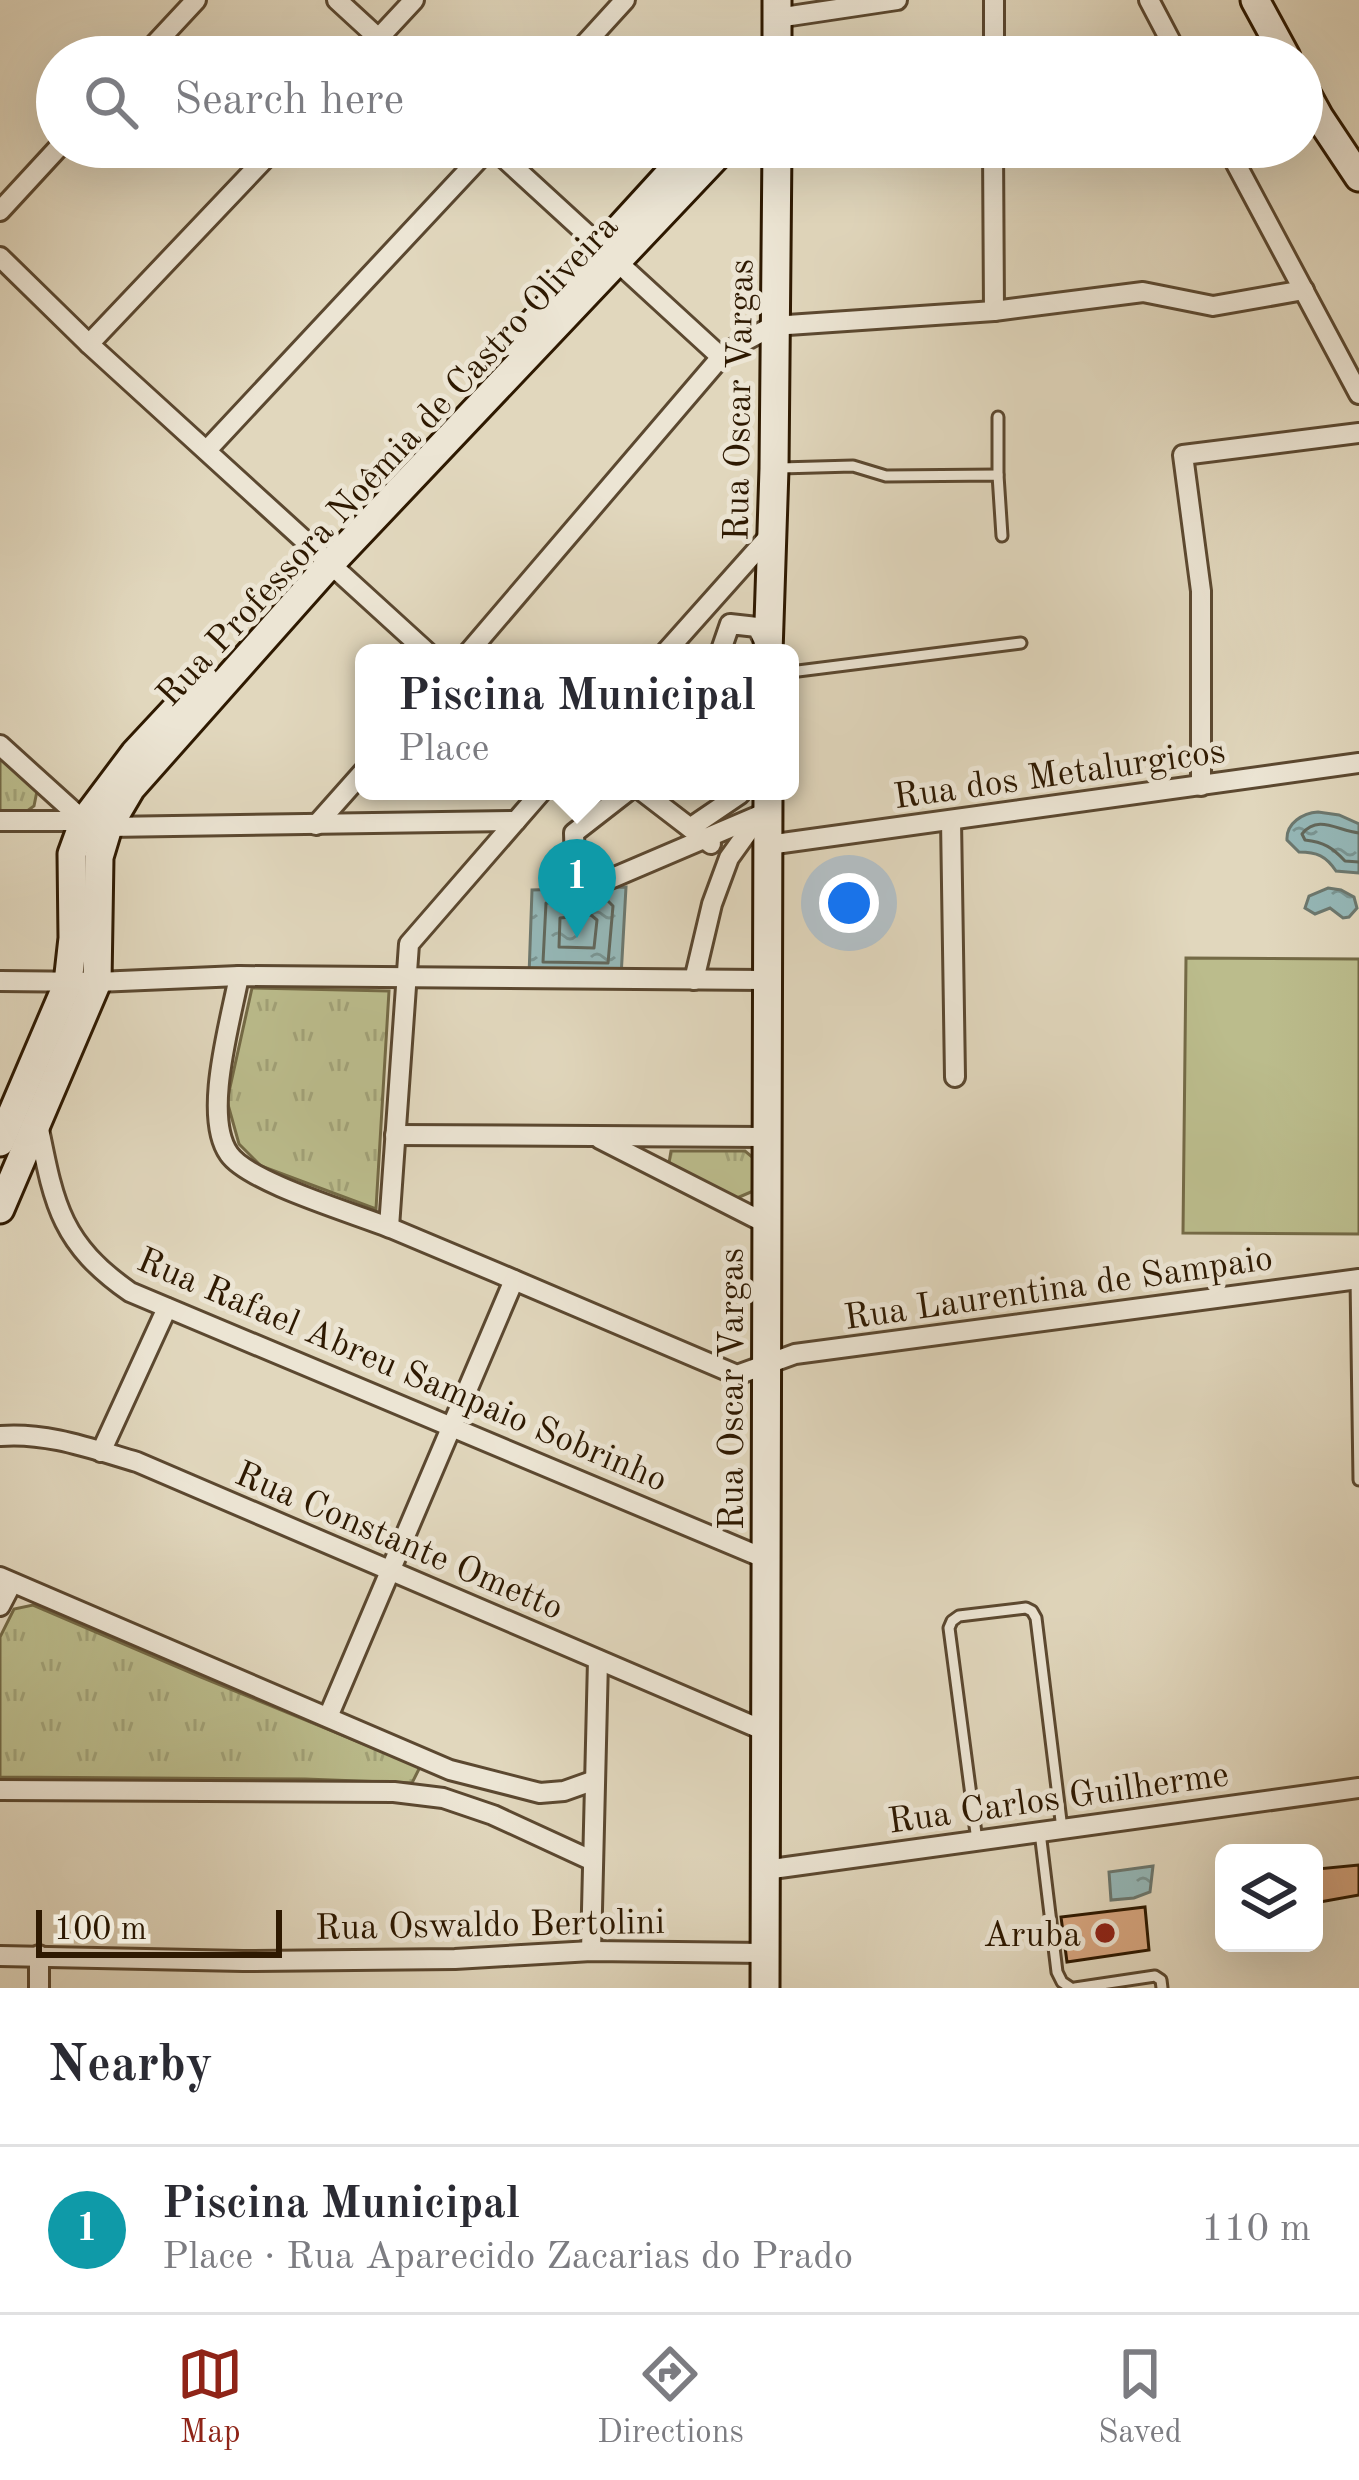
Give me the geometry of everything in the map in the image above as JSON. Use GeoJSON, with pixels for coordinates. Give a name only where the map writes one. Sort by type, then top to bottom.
{"type":"FeatureCollection","features":[{"type":"Feature","properties":{"kind":"street"},"geometry":{"type":"LineString","coordinates":[[163,36],[196,0]]}},
{"type":"Feature","properties":{"kind":"street"},"geometry":{"type":"LineString","coordinates":[[337,0],[377,36]]}},
{"type":"Feature","properties":{"kind":"street"},"geometry":{"type":"LineString","coordinates":[[381,36],[414,0]]}},
{"type":"Feature","properties":{"kind":"street"},"geometry":{"type":"LineString","coordinates":[[592,36],[625,0]]}},
{"type":"Feature","properties":{"kind":"street"},"geometry":{"type":"LineString","coordinates":[[777,9],[897,0]]}},
{"type":"Feature","properties":{"kind":"street"},"geometry":{"type":"LineString","coordinates":[[994,0],[994,36]]}},
{"type":"Feature","properties":{"kind":"street"},"geometry":{"type":"LineString","coordinates":[[1149,0],[1168,36]]}},
{"type":"Feature","properties":{"kind":"street"},"geometry":{"type":"LineString","coordinates":[[1255,0],[1275,36]]}},
{"type":"Feature","properties":{"kind":"street"},"geometry":{"type":"LineString","coordinates":[[1323,120],[1359,177]]}},
{"type":"Feature","properties":{"kind":"street"},"geometry":{"type":"LineString","coordinates":[[0,211],[40,168]]}},
{"type":"Feature","properties":{"kind":"street"},"geometry":{"type":"LineString","coordinates":[[89,344],[256,168]]}},
{"type":"Feature","properties":{"kind":"street"},"geometry":{"type":"LineString","coordinates":[[207,450],[471,168]]}},
{"type":"Feature","properties":{"kind":"street"},"geometry":{"type":"LineString","coordinates":[[514,168],[721,357]]}},
{"type":"Feature","properties":{"kind":"street","name":"Rua Professora Noêmia de Castro Oliveira"},"geometry":{"type":"LineString","coordinates":[[610,255],[678,168]]}},
{"type":"Feature","properties":{"kind":"street","name":"Rua Professora Noêmia de Castro Oliveira"},"geometry":{"type":"LineString","coordinates":[[96,824],[135,753],[610,255],[703,168]]}},
{"type":"Feature","properties":{"kind":"street","name":"Rua Oscar Vargas"},"geometry":{"type":"LineString","coordinates":[[768,644],[777,168]]}},
{"type":"Feature","properties":{"kind":"street"},"geometry":{"type":"LineString","coordinates":[[993,168],[994,311]]}},
{"type":"Feature","properties":{"kind":"street"},"geometry":{"type":"LineString","coordinates":[[1238,168],[1359,394]]}},
{"type":"Feature","properties":{"kind":"street"},"geometry":{"type":"LineString","coordinates":[[0,257],[418,644]]}},
{"type":"Feature","properties":{"kind":"street"},"geometry":{"type":"LineString","coordinates":[[476,644],[721,357],[773,326],[994,311],[1143,292],[1213,307],[1304,290]]}},
{"type":"Feature","properties":{"kind":"street"},"geometry":{"type":"LineString","coordinates":[[1201,787],[1201,591],[1183,455],[1359,433]]}},
{"type":"Feature","properties":{"kind":"street"},"geometry":{"type":"LineString","coordinates":[[673,644],[772,533]]}},
{"type":"Feature","properties":{"kind":"street"},"geometry":{"type":"LineString","coordinates":[[723,644],[730,625],[757,626],[765,644]]}},
{"type":"Feature","properties":{"kind":"street"},"geometry":{"type":"LineString","coordinates":[[0,745],[96,824],[99,857],[97,982],[0,1142]]}},
{"type":"Feature","properties":{"kind":"street","name":"Rua dos Metalurgicos"},"geometry":{"type":"LineString","coordinates":[[768,845],[1359,763]]}},
{"type":"Feature","properties":{"kind":"street"},"geometry":{"type":"LineString","coordinates":[[316,825],[355,781]]}},
{"type":"Feature","properties":{"kind":"street"},"geometry":{"type":"LineString","coordinates":[[388,1227],[409,944],[534,800]]}},
{"type":"Feature","properties":{"kind":"street"},"geometry":{"type":"LineString","coordinates":[[616,800],[574,833],[575,866],[610,879],[764,800]]}},
{"type":"Feature","properties":{"kind":"street"},"geometry":{"type":"LineString","coordinates":[[654,800],[729,858]]}},
{"type":"Feature","properties":{"kind":"street"},"geometry":{"type":"LineString","coordinates":[[697,833],[733,800]]}},
{"type":"Feature","properties":{"kind":"street"},"geometry":{"type":"LineString","coordinates":[[694,980],[712,904],[729,858],[765,800]]}},
{"type":"Feature","properties":{"kind":"street","name":"Rua Oscar Vargas"},"geometry":{"type":"LineString","coordinates":[[765,1988],[766,800]]}},
{"type":"Feature","properties":{"kind":"street"},"geometry":{"type":"LineString","coordinates":[[0,821],[316,825],[516,820]]}},
{"type":"Feature","properties":{"kind":"street"},"geometry":{"type":"LineString","coordinates":[[951,820],[955,1077]]}},
{"type":"Feature","properties":{"kind":"street"},"geometry":{"type":"LineString","coordinates":[[52,1194],[4,1190],[17,1115],[68,983],[73,938],[72,854],[96,824]]}},
{"type":"Feature","properties":{"kind":"street"},"geometry":{"type":"LineString","coordinates":[[0,981],[238,976],[767,980]]}},
{"type":"Feature","properties":{"kind":"street","name":"Rua Laurentina de Sampaio"},"geometry":{"type":"LineString","coordinates":[[238,976],[216,1104],[229,1155],[255,1176],[388,1227],[737,1375],[795,1354],[1358,1279]]}},
{"type":"Feature","properties":{"kind":"street","name":"Rua Rafael Abreu Sampaio Sobrinho"},"geometry":{"type":"LineString","coordinates":[[17,1115],[76,1242],[100,1272],[130,1292],[766,1559]]}},
{"type":"Feature","properties":{"kind":"street"},"geometry":{"type":"LineString","coordinates":[[395,1136],[767,1137]]}},
{"type":"Feature","properties":{"kind":"street"},"geometry":{"type":"LineString","coordinates":[[596,1136],[767,1225]]}},
{"type":"Feature","properties":{"kind":"street"},"geometry":{"type":"LineString","coordinates":[[328,1717],[514,1280]]}},
{"type":"Feature","properties":{"kind":"street"},"geometry":{"type":"LineString","coordinates":[[101,1452],[167,1308]]}},
{"type":"Feature","properties":{"kind":"street","name":"Rua Constante Ometto"},"geometry":{"type":"LineString","coordinates":[[0,1436],[59,1440],[137,1462],[765,1731]]}},
{"type":"Feature","properties":{"kind":"street"},"geometry":{"type":"LineString","coordinates":[[0,1606],[6,1580],[450,1770],[540,1793],[565,1791],[595,1780]]}},
{"type":"Feature","properties":{"kind":"street"},"geometry":{"type":"LineString","coordinates":[[591,1951],[598,1660]]}},
{"type":"Feature","properties":{"kind":"street"},"geometry":{"type":"LineString","coordinates":[[443,1798],[450,1770]]}},
{"type":"Feature","properties":{"kind":"street","name":"Rua Carlos Guilherme"},"geometry":{"type":"LineString","coordinates":[[765,1870],[1359,1788]]}},
{"type":"Feature","properties":{"kind":"street"},"geometry":{"type":"LineString","coordinates":[[0,1790],[394,1792],[443,1798],[493,1815],[593,1861]]}},
{"type":"Feature","properties":{"kind":"street","name":"Rua Oswaldo Bertolini"},"geometry":{"type":"LineString","coordinates":[[0,1956],[266,1961],[455,1959],[591,1951],[765,1953]]}},
{"type":"Feature","properties":{"kind":"street"},"geometry":{"type":"LineString","coordinates":[[38,1988],[39,1955]]}},
{"type":"Feature","properties":{"kind":"lane"},"geometry":{"type":"LineString","coordinates":[[998,417],[1002,536]]}},
{"type":"Feature","properties":{"kind":"lane"},"geometry":{"type":"LineString","coordinates":[[774,469],[854,466],[886,476],[998,475]]}},
{"type":"Feature","properties":{"kind":"lane"},"geometry":{"type":"LineString","coordinates":[[799,671],[1021,643]]}},
{"type":"Feature","properties":{"kind":"lane"},"geometry":{"type":"LineString","coordinates":[[1358,1279],[1359,1480]]}},
{"type":"Feature","properties":{"kind":"lane"},"geometry":{"type":"LineString","coordinates":[[977,1840],[949,1628],[959,1616],[1026,1608],[1036,1618],[1062,1829]]}},
{"type":"Feature","properties":{"kind":"lane"},"geometry":{"type":"LineString","coordinates":[[1040,1832],[1062,1982],[1073,1988],[1155,1976],[1162,1988]]}},
{"type":"Feature","properties":{"kind":"green space"},"geometry":{"type":"Polygon","coordinates":[[[0,755],[37,791],[34,806],[23,814],[0,813],[0,755]]]}},
{"type":"Feature","properties":{"kind":"green space"},"geometry":{"type":"Polygon","coordinates":[[[1186,958],[1359,959],[1359,1234],[1183,1233],[1186,958]]]}},
{"type":"Feature","properties":{"kind":"green space"},"geometry":{"type":"Polygon","coordinates":[[[252,988],[389,991],[376,1209],[261,1166],[239,1144],[227,1101],[252,988]]]}},
{"type":"Feature","properties":{"kind":"green space"},"geometry":{"type":"Polygon","coordinates":[[[671,1151],[745,1151],[757,1161],[758,1189],[737,1198],[669,1163],[671,1151]]]}},
{"type":"Feature","properties":{"kind":"green space"},"geometry":{"type":"Polygon","coordinates":[[[33,1605],[420,1767],[412,1783],[0,1777],[0,1637],[14,1609],[33,1605]]]}},
{"type":"Feature","properties":{"kind":"water"},"geometry":{"type":"Polygon","coordinates":[[[1318,812],[1359,824],[1359,873],[1336,871],[1325,858],[1299,852],[1287,840],[1296,820],[1318,812]]]}},
{"type":"Feature","properties":{"kind":"water"},"geometry":{"type":"Polygon","coordinates":[[[626,887],[621,977],[529,976],[532,890],[626,887]]]}},
{"type":"Feature","properties":{"kind":"water"},"geometry":{"type":"Polygon","coordinates":[[[1328,888],[1354,897],[1357,908],[1349,917],[1330,908],[1315,914],[1305,908],[1309,896],[1328,888]]]}},
{"type":"Feature","properties":{"kind":"water"},"geometry":{"type":"Polygon","coordinates":[[[1153,1866],[1150,1892],[1111,1900],[1109,1872],[1153,1866]]]}},
{"type":"Feature","properties":{"kind":"building"},"geometry":{"type":"Polygon","coordinates":[[[1359,1865],[1359,1895],[1323,1901],[1323,1868],[1359,1865]]]}},
{"type":"Feature","properties":{"kind":"building","name":"Aruba"},"geometry":{"type":"Polygon","coordinates":[[[1145,1907],[1149,1950],[1067,1962],[1061,1917],[1145,1907]]]}},
{"type":"Feature","properties":{"kind":"place","name":"Piscina Municipal"},"geometry":{"type":"Point","coordinates":[577,938]}},
{"type":"Feature","properties":{"kind":"place","name":"Aruba"},"geometry":{"type":"Point","coordinates":[1105,1933]}}]}
